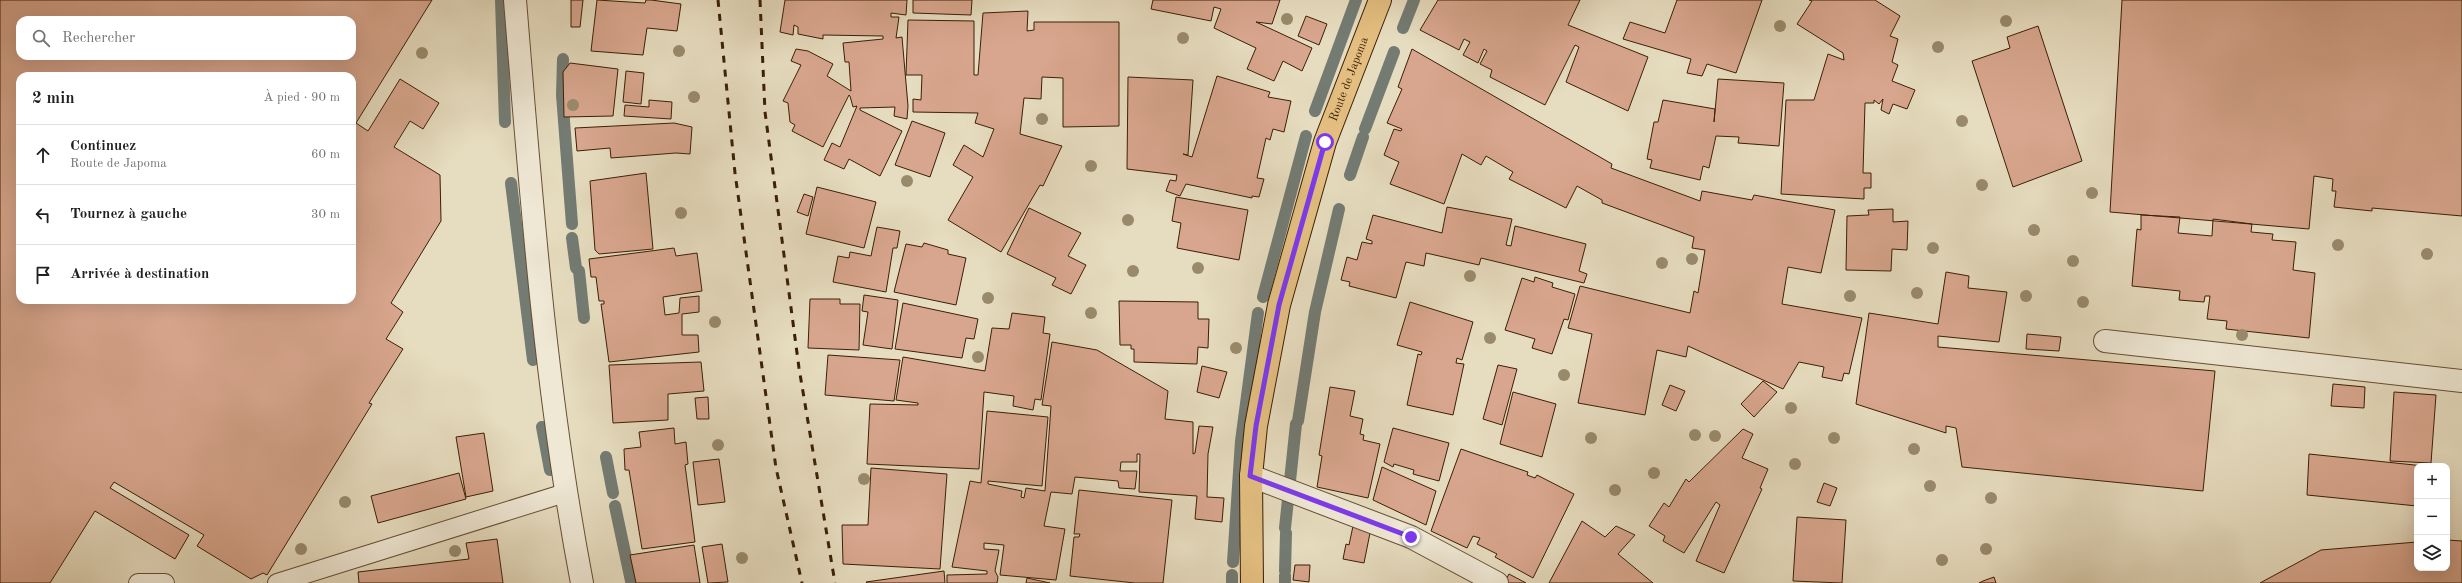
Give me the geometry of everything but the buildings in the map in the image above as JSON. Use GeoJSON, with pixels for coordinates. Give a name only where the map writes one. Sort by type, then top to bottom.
{"type":"FeatureCollection","features":[{"type":"Feature","properties":{"kind":"main road","name":"Route de Japoma"},"geometry":{"type":"LineString","coordinates":[[1252,583],[1250,476],[1256,426],[1279,305],[1325,142],[1380,0]]}},
{"type":"Feature","properties":{"kind":"street"},"geometry":{"type":"LineString","coordinates":[[515,0],[537,271],[565,492],[582,583]]}},
{"type":"Feature","properties":{"kind":"street"},"geometry":{"type":"LineString","coordinates":[[2105,340],[2462,381]]}},
{"type":"Feature","properties":{"kind":"street"},"geometry":{"type":"LineString","coordinates":[[1250,476],[1411,537],[1497,583]]}},
{"type":"Feature","properties":{"kind":"lane"},"geometry":{"type":"LineString","coordinates":[[277,583],[565,492]]}},
{"type":"Feature","properties":{"kind":"lane"},"geometry":{"type":"LineString","coordinates":[[138,583],[165,583]]}},
{"type":"Feature","properties":{"kind":"waterway"},"geometry":{"type":"LineString","coordinates":[[501,0],[505,122]]}},
{"type":"Feature","properties":{"kind":"waterway"},"geometry":{"type":"LineString","coordinates":[[1315,111],[1356,0]]}},
{"type":"Feature","properties":{"kind":"waterway"},"geometry":{"type":"LineString","coordinates":[[1403,28],[1414,0]]}},
{"type":"Feature","properties":{"kind":"waterway"},"geometry":{"type":"LineString","coordinates":[[1365,129],[1394,52]]}},
{"type":"Feature","properties":{"kind":"waterway"},"geometry":{"type":"LineString","coordinates":[[563,59],[562,95],[572,224]]}},
{"type":"Feature","properties":{"kind":"waterway"},"geometry":{"type":"LineString","coordinates":[[1263,297],[1306,136]]}},
{"type":"Feature","properties":{"kind":"waterway"},"geometry":{"type":"LineString","coordinates":[[1350,175],[1363,137]]}},
{"type":"Feature","properties":{"kind":"waterway"},"geometry":{"type":"LineString","coordinates":[[511,183],[533,360]]}},
{"type":"Feature","properties":{"kind":"waterway"},"geometry":{"type":"LineString","coordinates":[[1298,421],[1315,312],[1339,209]]}},
{"type":"Feature","properties":{"kind":"waterway"},"geometry":{"type":"LineString","coordinates":[[572,238],[576,268]]}},
{"type":"Feature","properties":{"kind":"waterway"},"geometry":{"type":"LineString","coordinates":[[579,271],[584,318]]}},
{"type":"Feature","properties":{"kind":"waterway"},"geometry":{"type":"LineString","coordinates":[[1233,562],[1241,441],[1258,313]]}},
{"type":"Feature","properties":{"kind":"waterway"},"geometry":{"type":"LineString","coordinates":[[1285,528],[1296,424]]}},
{"type":"Feature","properties":{"kind":"waterway"},"geometry":{"type":"LineString","coordinates":[[542,427],[550,470]]}},
{"type":"Feature","properties":{"kind":"waterway"},"geometry":{"type":"LineString","coordinates":[[606,457],[613,493]]}},
{"type":"Feature","properties":{"kind":"waterway"},"geometry":{"type":"LineString","coordinates":[[615,506],[631,581]]}},
{"type":"Feature","properties":{"kind":"waterway"},"geometry":{"type":"LineString","coordinates":[[1285,571],[1286,533]]}},
{"type":"Feature","properties":{"kind":"waterway"},"geometry":{"type":"LineString","coordinates":[[1232,575],[1232,583]]}},
{"type":"Feature","properties":{"kind":"waterway"},"geometry":{"type":"LineString","coordinates":[[1285,575],[1285,583]]}},
{"type":"Feature","properties":{"kind":"railway"},"geometry":{"type":"LineString","coordinates":[[718,0],[735,173],[776,468],[802,583]]}},
{"type":"Feature","properties":{"kind":"railway"},"geometry":{"type":"LineString","coordinates":[[760,0],[765,112],[799,368],[835,583]]}},
{"type":"Feature","properties":{"kind":"route"},"geometry":{"type":"LineString","coordinates":[[1325,142],[1279,305],[1256,426],[1250,476],[1352,513],[1411,537]]}}]}
